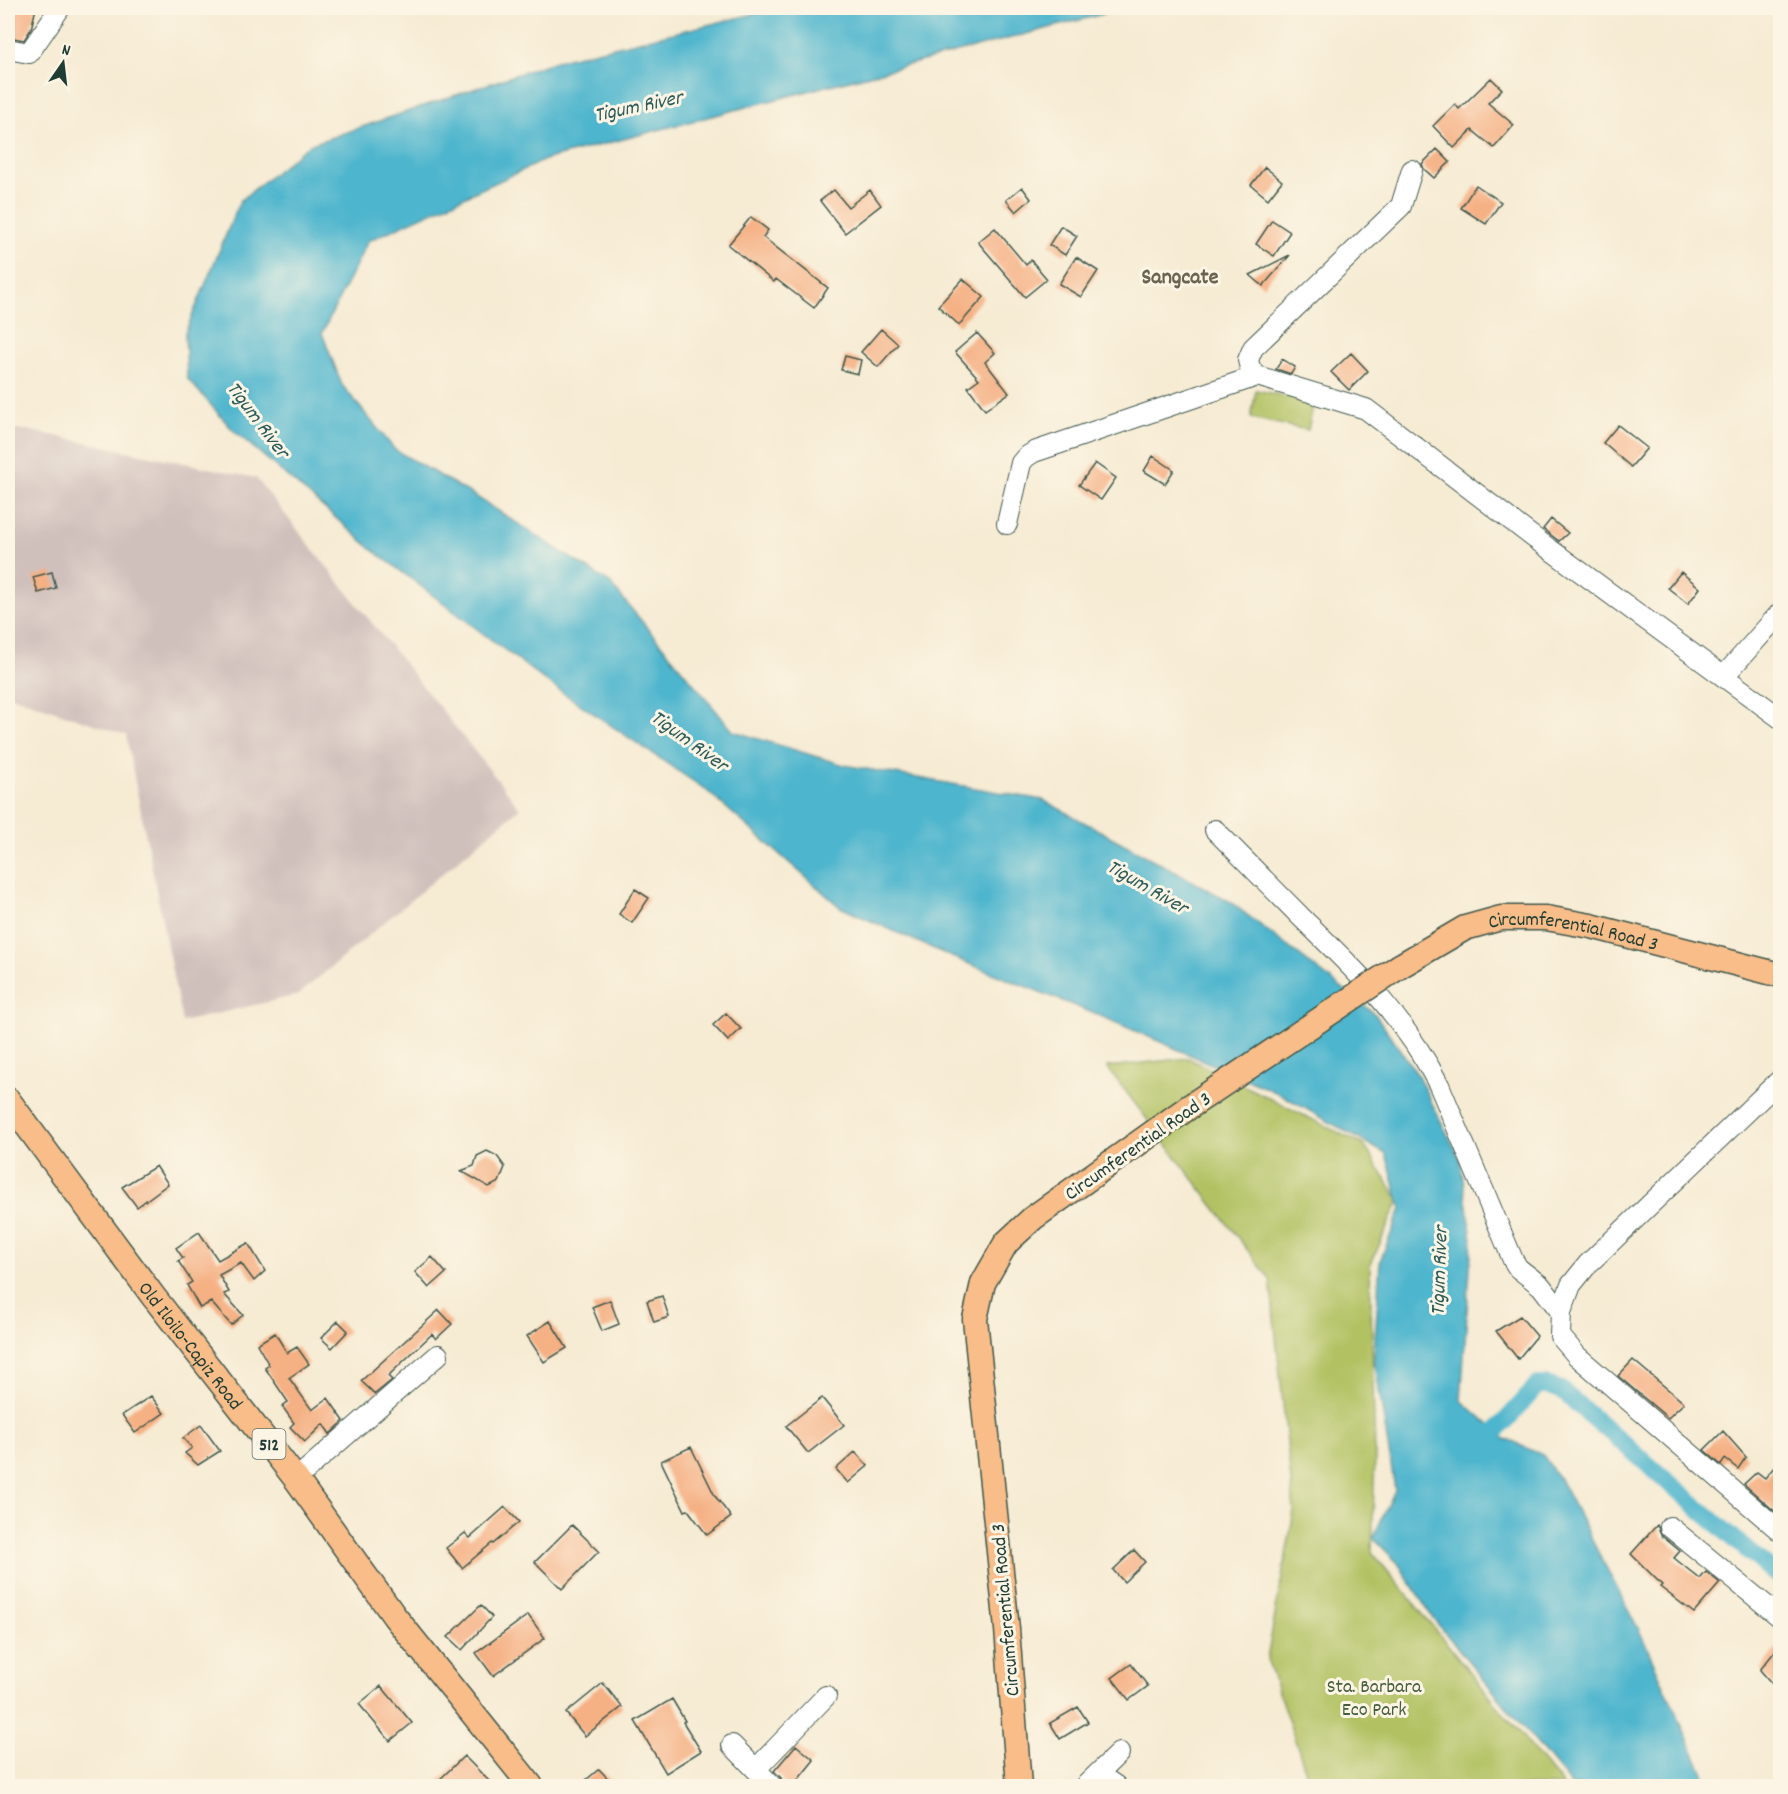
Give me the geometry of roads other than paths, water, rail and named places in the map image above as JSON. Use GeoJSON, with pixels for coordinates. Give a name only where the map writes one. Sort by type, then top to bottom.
{"type":"FeatureCollection","features":[{"type":"Feature","properties":{"kind":"main road","name":"Circumferential Road 3"},"geometry":{"type":"LineString","coordinates":[[1019,1786],[1007,1629],[975,1319],[983,1283],[1006,1243],[1033,1218],[1190,1107],[1400,966],[1465,928],[1501,918],[1546,918],[1591,926],[1780,975]]}},
{"type":"Feature","properties":{"kind":"main road","name":"Old Iloilo-Capiz Road"},"geometry":{"type":"LineString","coordinates":[[8,1100],[153,1296],[296,1479],[395,1617],[531,1786]]}},
{"type":"Feature","properties":{"kind":"street"},"geometry":{"type":"LineString","coordinates":[[8,49],[29,53],[60,8]]}},
{"type":"Feature","properties":{"kind":"street"},"geometry":{"type":"LineString","coordinates":[[1412,170],[1401,206],[1253,348],[1248,360],[1250,368],[1257,376],[1366,409],[1533,537],[1780,718]]}},
{"type":"Feature","properties":{"kind":"street"},"geometry":{"type":"LineString","coordinates":[[1007,524],[1021,464],[1034,452],[1257,376]]}},
{"type":"Feature","properties":{"kind":"street"},"geometry":{"type":"LineString","coordinates":[[1724,676],[1780,613]]}},
{"type":"Feature","properties":{"kind":"street"},"geometry":{"type":"LineString","coordinates":[[1215,830],[1368,982],[1408,1032],[1426,1059],[1439,1085],[1513,1260],[1518,1268],[1541,1286],[1561,1311]]}},
{"type":"Feature","properties":{"kind":"street"},"geometry":{"type":"LineString","coordinates":[[1780,1080],[1588,1264],[1571,1286],[1561,1311],[1560,1336],[1577,1356],[1780,1531]]}},
{"type":"Feature","properties":{"kind":"street"},"geometry":{"type":"LineString","coordinates":[[296,1479],[438,1355]]}},
{"type":"Feature","properties":{"kind":"street"},"geometry":{"type":"LineString","coordinates":[[1670,1527],[1780,1617]]}},
{"type":"Feature","properties":{"kind":"street"},"geometry":{"type":"LineString","coordinates":[[756,1769],[826,1696]]}},
{"type":"Feature","properties":{"kind":"street"},"geometry":{"type":"LineString","coordinates":[[732,1745],[772,1786]]}},
{"type":"Feature","properties":{"kind":"street"},"geometry":{"type":"LineString","coordinates":[[1091,1780],[1119,1753]]}},
{"type":"Feature","properties":{"kind":"street"},"geometry":{"type":"LineString","coordinates":[[1091,1780],[1116,1786]]}},
{"type":"Feature","properties":{"kind":"water","name":"Tigum River"},"geometry":{"type":"Polygon","coordinates":[[[779,8],[1126,8],[547,159],[368,241],[322,333],[342,385],[395,450],[475,496],[610,583],[733,731],[844,765],[1043,800],[1229,901],[1375,1014],[1417,1074],[1460,1159],[1472,1239],[1461,1400],[1505,1439],[1543,1455],[1562,1483],[1640,1632],[1709,1786],[1572,1786],[1432,1617],[1398,1563],[1373,1538],[1395,1490],[1374,1358],[1380,1261],[1401,1209],[1386,1154],[1280,1094],[1110,1020],[952,957],[840,907],[706,790],[547,682],[373,550],[232,429],[187,378],[185,333],[240,201],[309,145],[559,60],[779,8]]]}},
{"type":"Feature","properties":{"kind":"waterway"},"geometry":{"type":"LineString","coordinates":[[1481,1448],[1538,1385],[1547,1385],[1561,1390],[1780,1578]]}},
{"type":"Feature","properties":{"kind":"district","name":"Sangcate"},"geometry":{"type":"Point","coordinates":[1180,275]}},
{"type":"Feature","properties":{"kind":"park label","name":"Sta. Barbara Eco Park"},"geometry":{"type":"Point","coordinates":[1374,1696]}}]}
